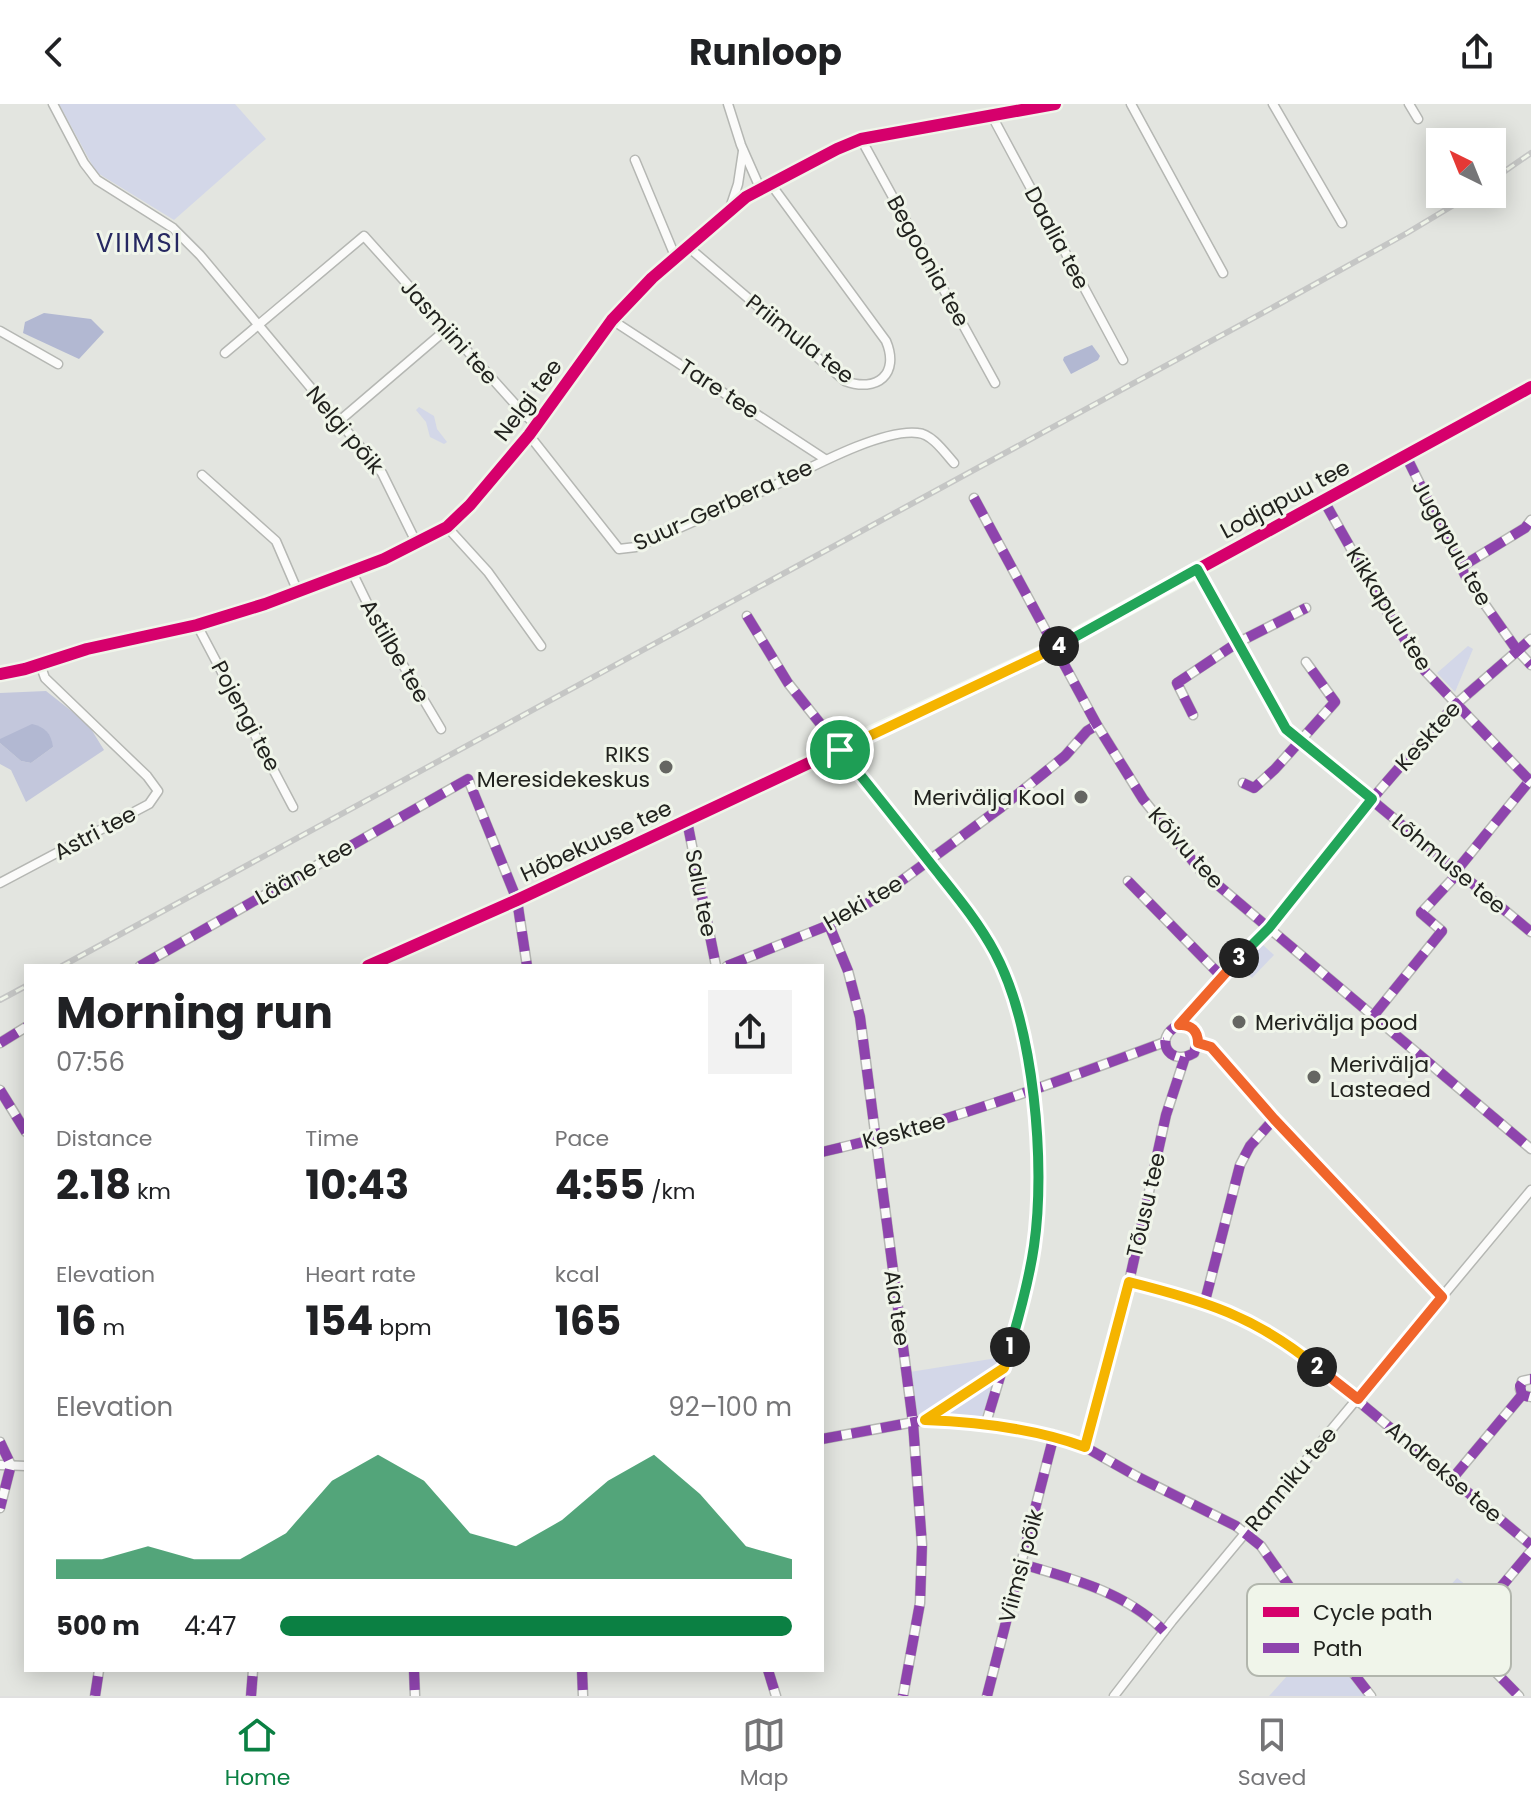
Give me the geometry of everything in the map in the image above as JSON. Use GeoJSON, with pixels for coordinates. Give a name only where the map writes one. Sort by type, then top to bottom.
{"type":"FeatureCollection","features":[{"type":"Feature","properties":{"kind":"street","name":"Nelgi põik"},"geometry":{"type":"LineString","coordinates":[[53,104],[84,163],[97,180],[173,228],[200,255],[382,473],[417,544]]}},
{"type":"Feature","properties":{"kind":"street"},"geometry":{"type":"LineString","coordinates":[[728,104],[760,188]]}},
{"type":"Feature","properties":{"kind":"street","name":"Nelgi tee"},"geometry":{"type":"LineString","coordinates":[[0,674],[87,649],[197,625],[298,592],[417,544],[447,527],[470,505],[529,435],[612,320],[675,256],[760,188],[861,139],[1055,104]]}},
{"type":"Feature","properties":{"kind":"street"},"geometry":{"type":"LineString","coordinates":[[1131,104],[1223,273]]}},
{"type":"Feature","properties":{"kind":"street"},"geometry":{"type":"LineString","coordinates":[[1273,104],[1342,223]]}},
{"type":"Feature","properties":{"kind":"street"},"geometry":{"type":"LineString","coordinates":[[1409,104],[1418,119]]}},
{"type":"Feature","properties":{"kind":"street","name":"Daalia tee"},"geometry":{"type":"LineString","coordinates":[[992,116],[1123,360]]}},
{"type":"Feature","properties":{"kind":"street","name":"Begoonia tee"},"geometry":{"type":"LineString","coordinates":[[861,139],[995,383]]}},
{"type":"Feature","properties":{"kind":"street"},"geometry":{"type":"LineString","coordinates":[[729,210],[738,184],[744,150]]}},
{"type":"Feature","properties":{"kind":"street"},"geometry":{"type":"LineString","coordinates":[[635,160],[675,256]]}},
{"type":"Feature","properties":{"kind":"street","name":"Priimula tee"},"geometry":{"type":"LineString","coordinates":[[687,246],[845,381],[864,386],[880,381],[891,360],[886,341],[770,183]]}},
{"type":"Feature","properties":{"kind":"street","name":"Jasmiini tee"},"geometry":{"type":"LineString","coordinates":[[257,326],[364,236],[536,425]]}},
{"type":"Feature","properties":{"kind":"street","name":"Tare tee"},"geometry":{"type":"LineString","coordinates":[[612,320],[825,459]]}},
{"type":"Feature","properties":{"kind":"street"},"geometry":{"type":"LineString","coordinates":[[225,353],[257,326]]}},
{"type":"Feature","properties":{"kind":"street"},"geometry":{"type":"LineString","coordinates":[[338,422],[448,328]]}},
{"type":"Feature","properties":{"kind":"street"},"geometry":{"type":"LineString","coordinates":[[0,331],[58,364]]}},
{"type":"Feature","properties":{"kind":"street","name":"Lodjapuu tee"},"geometry":{"type":"LineString","coordinates":[[840,750],[1054,648],[1531,387]]}},
{"type":"Feature","properties":{"kind":"street","name":"Suur-Gerbera tee"},"geometry":{"type":"LineString","coordinates":[[529,435],[619,549],[636,547],[825,459],[896,434],[921,432],[954,463]]}},
{"type":"Feature","properties":{"kind":"street","name":"Jugapuu tee"},"geometry":{"type":"LineString","coordinates":[[1406,456],[1461,567],[1517,650],[1531,665]]}},
{"type":"Feature","properties":{"kind":"street"},"geometry":{"type":"LineString","coordinates":[[202,475],[276,541],[298,592]]}},
{"type":"Feature","properties":{"kind":"street","name":"Kõivu tee"},"geometry":{"type":"LineString","coordinates":[[974,498],[1097,725],[1143,799],[1200,870],[1531,1149]]}},
{"type":"Feature","properties":{"kind":"street","name":"Kikkapuu tee"},"geometry":{"type":"LineString","coordinates":[[1324,501],[1381,602],[1425,671],[1530,779]]}},
{"type":"Feature","properties":{"kind":"street"},"geometry":{"type":"LineString","coordinates":[[1461,567],[1529,524]]}},
{"type":"Feature","properties":{"kind":"street"},"geometry":{"type":"LineString","coordinates":[[447,527],[488,572],[541,646]]}},
{"type":"Feature","properties":{"kind":"street","name":"Lõhmuse tee"},"geometry":{"type":"LineString","coordinates":[[1197,569],[1276,714],[1299,741],[1531,932]]}},
{"type":"Feature","properties":{"kind":"street","name":"Astilbe tee"},"geometry":{"type":"LineString","coordinates":[[352,572],[371,611],[441,729]]}},
{"type":"Feature","properties":{"kind":"street"},"geometry":{"type":"LineString","coordinates":[[1193,715],[1177,683],[1237,643],[1306,608]]}},
{"type":"Feature","properties":{"kind":"street"},"geometry":{"type":"LineString","coordinates":[[747,616],[788,683],[965,906],[996,954],[1015,1001],[1034,1091],[1038,1200],[1035,1243],[1027,1288],[985,1426]]}},
{"type":"Feature","properties":{"kind":"street","name":"Pojengi tee"},"geometry":{"type":"LineString","coordinates":[[197,625],[293,807]]}},
{"type":"Feature","properties":{"kind":"street","name":"Kesktee"},"geometry":{"type":"LineString","coordinates":[[1179,1025],[1221,976],[1269,928],[1372,799],[1455,705],[1531,639]]}},
{"type":"Feature","properties":{"kind":"street"},"geometry":{"type":"LineString","coordinates":[[1243,783],[1254,788],[1335,702],[1306,662]]}},
{"type":"Feature","properties":{"kind":"street","name":"Astri tee"},"geometry":{"type":"LineString","coordinates":[[0,883],[149,804],[158,791],[147,776],[45,678],[40,664]]}},
{"type":"Feature","properties":{"kind":"street","name":"Heki tee"},"geometry":{"type":"LineString","coordinates":[[732,964],[829,925],[882,895],[930,862],[1050,768],[1097,725]]}},
{"type":"Feature","properties":{"kind":"street","name":"Hõbekuuse tee"},"geometry":{"type":"LineString","coordinates":[[373,964],[517,900],[829,752],[840,750]]}},
{"type":"Feature","properties":{"kind":"street","name":"Lääne tee"},"geometry":{"type":"LineString","coordinates":[[144,964],[468,779],[517,900]]}},
{"type":"Feature","properties":{"kind":"street"},"geometry":{"type":"LineString","coordinates":[[1374,1015],[1442,931],[1421,913],[1530,779]]}},
{"type":"Feature","properties":{"kind":"street","name":"Salu tee"},"geometry":{"type":"LineString","coordinates":[[687,821],[716,964]]}},
{"type":"Feature","properties":{"kind":"street"},"geometry":{"type":"LineString","coordinates":[[1128,881],[1221,976]]}},
{"type":"Feature","properties":{"kind":"street"},"geometry":{"type":"LineString","coordinates":[[517,900],[527,964]]}},
{"type":"Feature","properties":{"kind":"street","name":"Aia tee"},"geometry":{"type":"LineString","coordinates":[[829,925],[848,971],[860,1017],[891,1274],[913,1423],[922,1545],[920,1603],[903,1696]]}},
{"type":"Feature","properties":{"kind":"street"},"geometry":{"type":"LineString","coordinates":[[1179,1025],[1193,1029],[1198,1043],[1194,1053],[1185,1057],[1170,1053],[1165,1042],[1170,1030],[1179,1025]]}},
{"type":"Feature","properties":{"kind":"street"},"geometry":{"type":"LineString","coordinates":[[0,1043],[24,1028]]}},
{"type":"Feature","properties":{"kind":"street","name":"Kesktee"},"geometry":{"type":"LineString","coordinates":[[824,1152],[877,1139],[1034,1091],[1165,1042]]}},
{"type":"Feature","properties":{"kind":"street"},"geometry":{"type":"LineString","coordinates":[[1198,1043],[1211,1047],[1274,1119],[1442,1297]]}},
{"type":"Feature","properties":{"kind":"street","name":"Tõusu tee"},"geometry":{"type":"LineString","coordinates":[[1085,1447],[1129,1282],[1166,1115],[1185,1057]]}},
{"type":"Feature","properties":{"kind":"street"},"geometry":{"type":"LineString","coordinates":[[0,1090],[24,1129]]}},
{"type":"Feature","properties":{"kind":"street"},"geometry":{"type":"LineString","coordinates":[[1205,1301],[1240,1165],[1250,1146],[1274,1119]]}},
{"type":"Feature","properties":{"kind":"street","name":"Ranniku tee"},"geometry":{"type":"LineString","coordinates":[[1114,1696],[1164,1631],[1531,1190]]}},
{"type":"Feature","properties":{"kind":"street","name":"Andrekse tee"},"geometry":{"type":"LineString","coordinates":[[1129,1282],[1205,1301],[1249,1321],[1292,1346],[1531,1548]]}},
{"type":"Feature","properties":{"kind":"street"},"geometry":{"type":"LineString","coordinates":[[824,1439],[925,1420],[1004,1368]]}},
{"type":"Feature","properties":{"kind":"street"},"geometry":{"type":"LineString","coordinates":[[1452,1479],[1527,1396],[1521,1383],[1531,1379]]}},
{"type":"Feature","properties":{"kind":"street"},"geometry":{"type":"LineString","coordinates":[[925,1420],[1054,1435],[1085,1447],[1246,1533],[1261,1546],[1289,1584]]}},
{"type":"Feature","properties":{"kind":"street","name":"Viimsi põik"},"geometry":{"type":"LineString","coordinates":[[987,1696],[1054,1435]]}},
{"type":"Feature","properties":{"kind":"street"},"geometry":{"type":"LineString","coordinates":[[0,1442],[11,1465],[0,1508]]}},
{"type":"Feature","properties":{"kind":"street"},"geometry":{"type":"LineString","coordinates":[[0,1465],[24,1466]]}},
{"type":"Feature","properties":{"kind":"street"},"geometry":{"type":"LineString","coordinates":[[1502,1584],[1531,1548]]}},
{"type":"Feature","properties":{"kind":"street"},"geometry":{"type":"LineString","coordinates":[[1022,1564],[1095,1586],[1131,1604],[1164,1631]]}},
{"type":"Feature","properties":{"kind":"street"},"geometry":{"type":"LineString","coordinates":[[95,1696],[99,1672]]}},
{"type":"Feature","properties":{"kind":"street"},"geometry":{"type":"LineString","coordinates":[[251,1696],[253,1672]]}},
{"type":"Feature","properties":{"kind":"street"},"geometry":{"type":"LineString","coordinates":[[414,1672],[415,1696]]}},
{"type":"Feature","properties":{"kind":"street"},"geometry":{"type":"LineString","coordinates":[[582,1672],[583,1696]]}},
{"type":"Feature","properties":{"kind":"street"},"geometry":{"type":"LineString","coordinates":[[769,1672],[776,1696]]}},
{"type":"Feature","properties":{"kind":"street"},"geometry":{"type":"LineString","coordinates":[[1356,1676],[1371,1696]]}},
{"type":"Feature","properties":{"kind":"street"},"geometry":{"type":"LineString","coordinates":[[1499,1676],[1519,1696]]}},
{"type":"Feature","properties":{"kind":"shaded area"},"geometry":{"type":"Polygon","coordinates":[[[59,104],[235,104],[266,139],[174,220],[96,172],[59,104]]]}},
{"type":"Feature","properties":{"kind":"shaded area"},"geometry":{"type":"Polygon","coordinates":[[[44,313],[91,319],[104,332],[79,359],[23,333],[25,322],[44,313]]]}},
{"type":"Feature","properties":{"kind":"shaded area"},"geometry":{"type":"Polygon","coordinates":[[[1092,345],[1100,356],[1098,360],[1071,374],[1064,357],[1092,345]]]}},
{"type":"Feature","properties":{"kind":"shaded area"},"geometry":{"type":"Polygon","coordinates":[[[419,407],[434,416],[437,429],[447,442],[444,444],[430,437],[426,422],[416,410],[419,407]]]}},
{"type":"Feature","properties":{"kind":"shaded area"},"geometry":{"type":"Polygon","coordinates":[[[1468,646],[1473,649],[1455,692],[1437,673],[1468,646]]]}},
{"type":"Feature","properties":{"kind":"shaded area"},"geometry":{"type":"Polygon","coordinates":[[[46,691],[88,724],[104,750],[26,802],[11,770],[0,764],[0,743],[21,761],[31,763],[53,747],[0,739],[0,693],[46,691]]]}},
{"type":"Feature","properties":{"kind":"shaded area"},"geometry":{"type":"Polygon","coordinates":[[[32,724],[47,731],[53,747],[31,763],[21,761],[0,743],[0,739],[32,724]]]}},
{"type":"Feature","properties":{"kind":"shaded area"},"geometry":{"type":"Polygon","coordinates":[[[1262,944],[1274,955],[1252,978],[1240,967],[1262,944]]]}},
{"type":"Feature","properties":{"kind":"shaded area"},"geometry":{"type":"Polygon","coordinates":[[[1003,1357],[998,1378],[981,1418],[917,1415],[910,1372],[1003,1357]]]}},
{"type":"Feature","properties":{"kind":"shaded area"},"geometry":{"type":"Polygon","coordinates":[[[1287,1676],[1350,1676],[1366,1696],[1269,1696],[1287,1676]]]}},
{"type":"Feature","properties":{"kind":"railway"},"geometry":{"type":"LineString","coordinates":[[1506,170],[1531,153]]}},
{"type":"Feature","properties":{"kind":"railway"},"geometry":{"type":"LineString","coordinates":[[66,964],[1279,304],[1449,208]]}},
{"type":"Feature","properties":{"kind":"railway"},"geometry":{"type":"LineString","coordinates":[[0,1000],[24,987]]}},
{"type":"Feature","properties":{"kind":"marked path"},"geometry":{"type":"LineString","coordinates":[[1406,456],[1467,579],[1531,665]]}},
{"type":"Feature","properties":{"kind":"marked path"},"geometry":{"type":"LineString","coordinates":[[974,498],[1097,725],[1143,799],[1200,870],[1531,1149]]}},
{"type":"Feature","properties":{"kind":"marked path"},"geometry":{"type":"LineString","coordinates":[[1324,501],[1381,602],[1425,671],[1529,780]]}},
{"type":"Feature","properties":{"kind":"marked path"},"geometry":{"type":"LineString","coordinates":[[1461,567],[1525,528],[1531,520]]}},
{"type":"Feature","properties":{"kind":"marked path"},"geometry":{"type":"LineString","coordinates":[[1197,569],[1286,729],[1531,932]]}},
{"type":"Feature","properties":{"kind":"marked path"},"geometry":{"type":"LineString","coordinates":[[1193,715],[1177,683],[1237,643],[1306,608]]}},
{"type":"Feature","properties":{"kind":"marked path"},"geometry":{"type":"LineString","coordinates":[[747,616],[788,683],[965,906],[996,954],[1015,1001],[1034,1091],[1038,1200],[1035,1243],[1027,1288],[985,1426]]}},
{"type":"Feature","properties":{"kind":"marked path"},"geometry":{"type":"LineString","coordinates":[[1179,1025],[1189,1026],[1198,1038],[1194,1053],[1185,1057],[1177,1057],[1167,1049],[1166,1037],[1171,1030],[1269,928],[1372,799],[1455,705],[1531,639]]}},
{"type":"Feature","properties":{"kind":"marked path"},"geometry":{"type":"LineString","coordinates":[[1243,783],[1254,788],[1335,702],[1306,662]]}},
{"type":"Feature","properties":{"kind":"marked path"},"geometry":{"type":"LineString","coordinates":[[732,964],[829,925],[882,895],[1003,806],[1065,756],[1087,731],[1097,725]]}},
{"type":"Feature","properties":{"kind":"marked path"},"geometry":{"type":"LineString","coordinates":[[144,964],[468,779],[517,900],[527,964]]}},
{"type":"Feature","properties":{"kind":"marked path"},"geometry":{"type":"LineString","coordinates":[[1457,870],[1531,779]]}},
{"type":"Feature","properties":{"kind":"marked path"},"geometry":{"type":"LineString","coordinates":[[687,821],[716,964]]}},
{"type":"Feature","properties":{"kind":"marked path"},"geometry":{"type":"LineString","coordinates":[[1374,1015],[1442,931],[1421,913],[1459,872]]}},
{"type":"Feature","properties":{"kind":"marked path"},"geometry":{"type":"LineString","coordinates":[[1128,881],[1221,976]]}},
{"type":"Feature","properties":{"kind":"marked path"},"geometry":{"type":"LineString","coordinates":[[829,925],[848,971],[860,1017],[913,1423],[922,1545],[920,1603],[903,1696]]}},
{"type":"Feature","properties":{"kind":"marked path"},"geometry":{"type":"LineString","coordinates":[[0,1043],[24,1028]]}},
{"type":"Feature","properties":{"kind":"marked path"},"geometry":{"type":"LineString","coordinates":[[824,1152],[953,1116],[1165,1042]]}},
{"type":"Feature","properties":{"kind":"marked path"},"geometry":{"type":"LineString","coordinates":[[1198,1043],[1211,1047],[1274,1119],[1442,1297]]}},
{"type":"Feature","properties":{"kind":"marked path"},"geometry":{"type":"LineString","coordinates":[[1085,1447],[1129,1282],[1166,1115],[1185,1057]]}},
{"type":"Feature","properties":{"kind":"marked path"},"geometry":{"type":"LineString","coordinates":[[0,1090],[24,1129]]}},
{"type":"Feature","properties":{"kind":"marked path"},"geometry":{"type":"LineString","coordinates":[[1205,1301],[1240,1165],[1250,1146],[1274,1119]]}},
{"type":"Feature","properties":{"kind":"marked path"},"geometry":{"type":"LineString","coordinates":[[1129,1282],[1205,1301],[1249,1321],[1292,1346],[1531,1545]]}},
{"type":"Feature","properties":{"kind":"marked path"},"geometry":{"type":"LineString","coordinates":[[925,1420],[1004,1368]]}},
{"type":"Feature","properties":{"kind":"marked path"},"geometry":{"type":"LineString","coordinates":[[1529,1397],[1522,1395],[1520,1386],[1525,1379],[1531,1379]]}},
{"type":"Feature","properties":{"kind":"marked path"},"geometry":{"type":"LineString","coordinates":[[1452,1479],[1522,1395]]}},
{"type":"Feature","properties":{"kind":"marked path"},"geometry":{"type":"LineString","coordinates":[[824,1439],[925,1420],[1054,1435],[1085,1447],[1236,1526],[1261,1546],[1288,1584]]}},
{"type":"Feature","properties":{"kind":"marked path"},"geometry":{"type":"LineString","coordinates":[[987,1696],[1054,1435]]}},
{"type":"Feature","properties":{"kind":"marked path"},"geometry":{"type":"LineString","coordinates":[[0,1442],[11,1465],[0,1508]]}},
{"type":"Feature","properties":{"kind":"marked path"},"geometry":{"type":"LineString","coordinates":[[1503,1584],[1531,1551]]}},
{"type":"Feature","properties":{"kind":"marked path"},"geometry":{"type":"LineString","coordinates":[[1022,1564],[1098,1588],[1133,1606],[1164,1631]]}},
{"type":"Feature","properties":{"kind":"marked path"},"geometry":{"type":"LineString","coordinates":[[95,1696],[99,1672]]}},
{"type":"Feature","properties":{"kind":"marked path"},"geometry":{"type":"LineString","coordinates":[[251,1696],[253,1672]]}},
{"type":"Feature","properties":{"kind":"marked path"},"geometry":{"type":"LineString","coordinates":[[414,1672],[415,1696]]}},
{"type":"Feature","properties":{"kind":"marked path"},"geometry":{"type":"LineString","coordinates":[[582,1672],[583,1696]]}},
{"type":"Feature","properties":{"kind":"marked path"},"geometry":{"type":"LineString","coordinates":[[769,1672],[776,1696]]}},
{"type":"Feature","properties":{"kind":"marked path"},"geometry":{"type":"LineString","coordinates":[[1355,1676],[1371,1696]]}},
{"type":"Feature","properties":{"kind":"marked path"},"geometry":{"type":"LineString","coordinates":[[1499,1676],[1519,1696]]}},
{"type":"Feature","properties":{"kind":"cycle path"},"geometry":{"type":"LineString","coordinates":[[0,674],[87,649],[197,625],[265,604],[384,559],[447,527],[470,505],[529,435],[612,320],[652,278],[746,197],[861,139],[1055,104]]}},
{"type":"Feature","properties":{"kind":"cycle path"},"geometry":{"type":"LineString","coordinates":[[373,964],[517,900],[1054,648],[1531,387]]}},
{"type":"Feature","properties":{"kind":"place","name":"RIKS Meresidekeskus"},"geometry":{"type":"Point","coordinates":[666,767]}},
{"type":"Feature","properties":{"kind":"place","name":"Merivälja Kool"},"geometry":{"type":"Point","coordinates":[1081,797]}},
{"type":"Feature","properties":{"kind":"place","name":"Merivälja pood"},"geometry":{"type":"Point","coordinates":[1239,1022]}},
{"type":"Feature","properties":{"kind":"place","name":"Merivälja Lasteaed"},"geometry":{"type":"Point","coordinates":[1314,1077]}},
{"type":"Feature","properties":{"kind":"district","name":"VIIMSI"},"geometry":{"type":"Point","coordinates":[139,243]}},
{"type":"Feature","properties":{"kind":"route"},"geometry":{"type":"LineString","coordinates":[[1197,569],[1286,729],[1372,799],[1269,928],[1207,991],[1179,1025],[1189,1026],[1196,1033],[1198,1043],[1211,1047],[1274,1119],[1442,1297],[1358,1399],[1292,1346],[1249,1321],[1205,1301],[1129,1282],[1085,1447],[1054,1435],[1022,1429],[925,1420],[1004,1368],[1027,1288],[1035,1243],[1038,1200],[1034,1091],[1015,1001],[996,954],[965,906],[840,750],[1054,648],[1197,569]]}}]}
